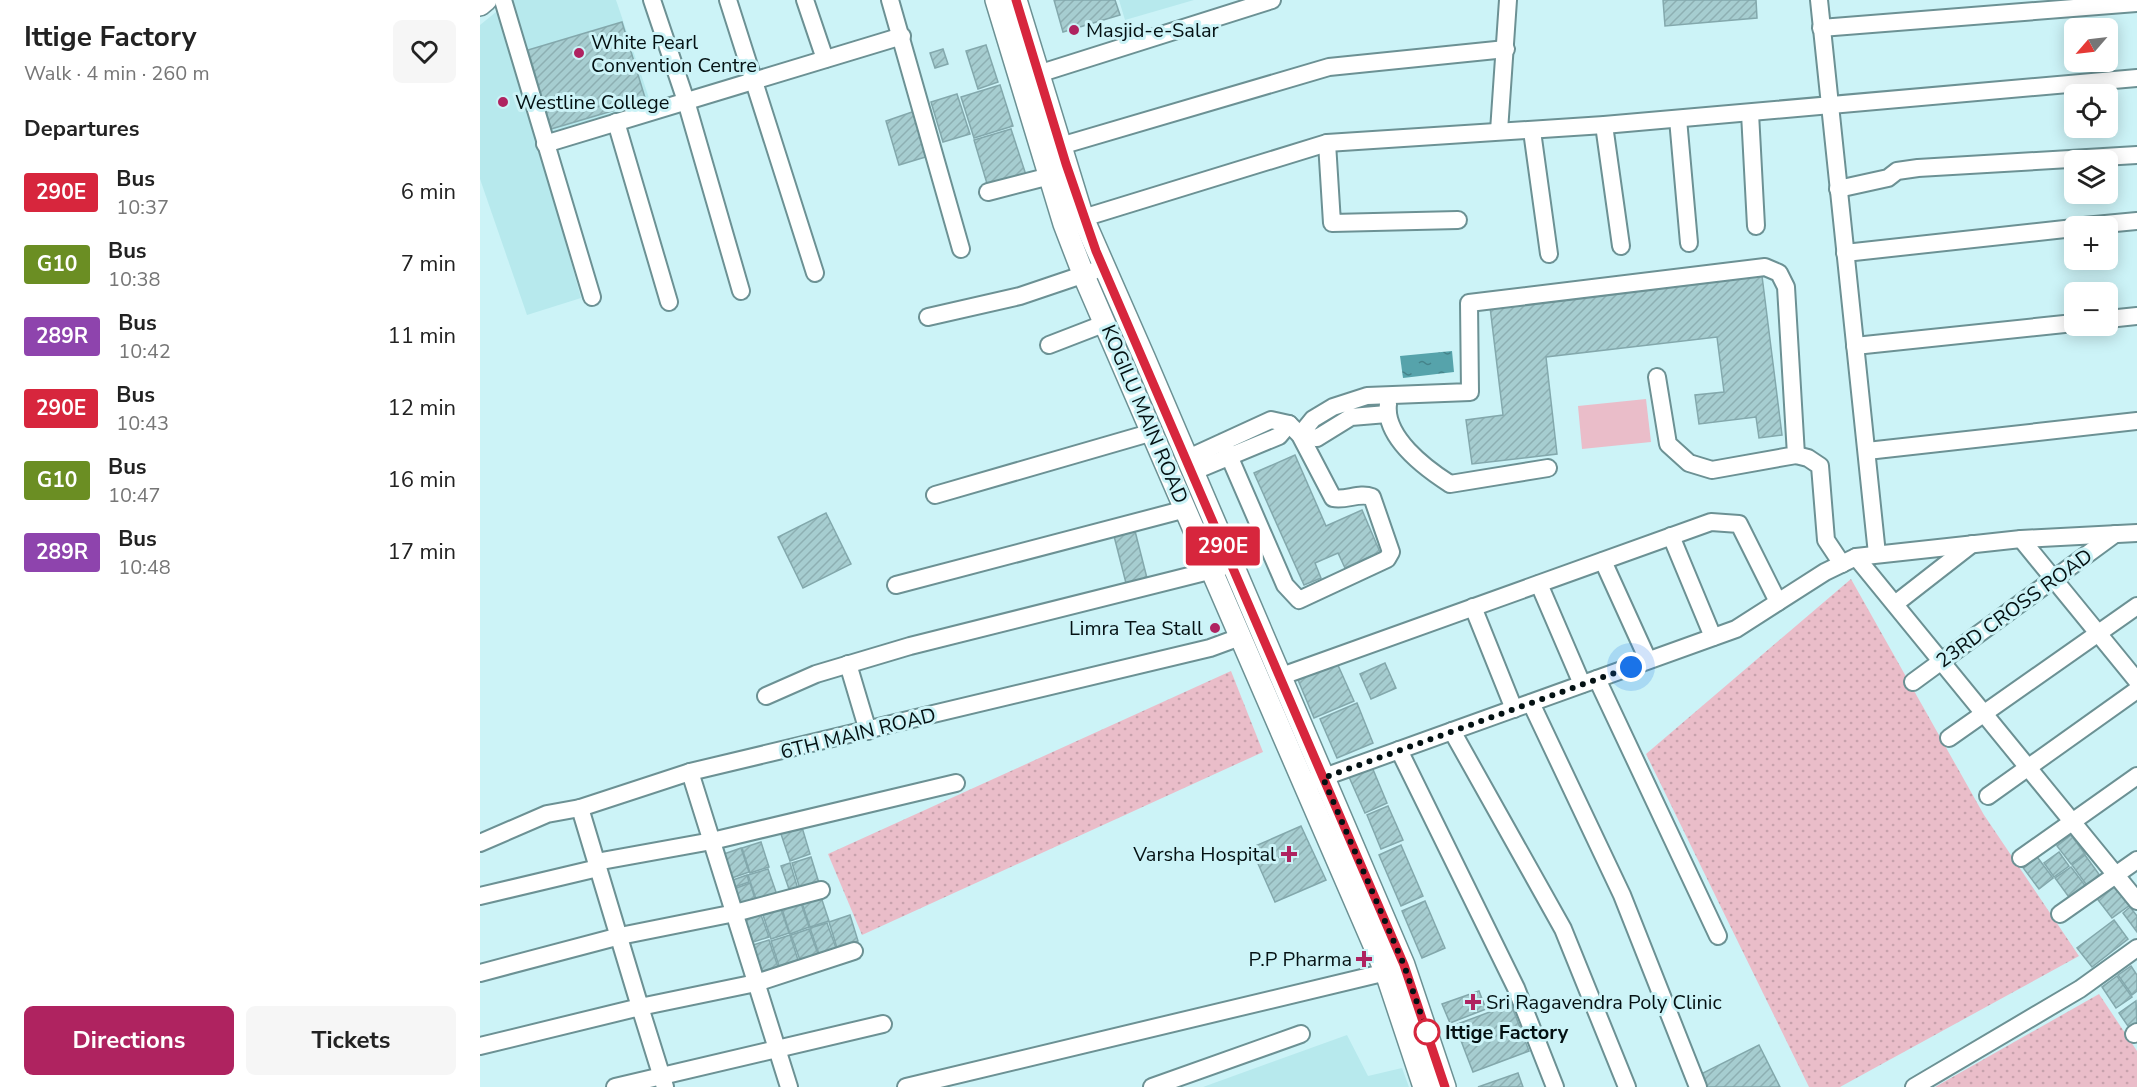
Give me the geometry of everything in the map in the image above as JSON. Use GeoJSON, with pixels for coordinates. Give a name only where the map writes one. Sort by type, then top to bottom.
{"type":"FeatureCollection","features":[{"type":"Feature","properties":{"kind":"main road"},"geometry":{"type":"LineString","coordinates":[[480,5],[486,0]]}},
{"type":"Feature","properties":{"kind":"main road","name":"KOGILU MAIN ROAD"},"geometry":{"type":"LineString","coordinates":[[996,0],[1052,149],[1083,218],[1106,323],[1186,510],[1222,567],[1279,677],[1313,781]]}},
{"type":"Feature","properties":{"kind":"main road","name":"KOGILU MAIN ROAD"},"geometry":{"type":"LineString","coordinates":[[1016,0],[1038,74],[1052,149],[1050,176],[1064,224],[1093,272],[1189,466],[1222,567],[1240,637],[1313,781],[1445,1087]]}},
{"type":"Feature","properties":{"kind":"main road","name":"KOGILU MAIN ROAD"},"geometry":{"type":"LineString","coordinates":[[1395,970],[1424,1087]]}},
{"type":"Feature","properties":{"kind":"street"},"geometry":{"type":"LineString","coordinates":[[503,0],[592,297]]}},
{"type":"Feature","properties":{"kind":"street"},"geometry":{"type":"LineString","coordinates":[[652,0],[686,101],[741,291]]}},
{"type":"Feature","properties":{"kind":"street"},"geometry":{"type":"LineString","coordinates":[[728,0],[815,273]]}},
{"type":"Feature","properties":{"kind":"street"},"geometry":{"type":"LineString","coordinates":[[805,0],[825,60]]}},
{"type":"Feature","properties":{"kind":"street"},"geometry":{"type":"LineString","coordinates":[[890,0],[961,249]]}},
{"type":"Feature","properties":{"kind":"street"},"geometry":{"type":"LineString","coordinates":[[1038,74],[1272,0]]}},
{"type":"Feature","properties":{"kind":"street"},"geometry":{"type":"LineString","coordinates":[[1499,131],[1508,0]]}},
{"type":"Feature","properties":{"kind":"street"},"geometry":{"type":"LineString","coordinates":[[1819,0],[1877,554]]}},
{"type":"Feature","properties":{"kind":"street"},"geometry":{"type":"LineString","coordinates":[[1821,28],[2137,3]]}},
{"type":"Feature","properties":{"kind":"street"},"geometry":{"type":"LineString","coordinates":[[545,144],[902,36]]}},
{"type":"Feature","properties":{"kind":"street"},"geometry":{"type":"LineString","coordinates":[[1052,149],[1329,67],[1506,49]]}},
{"type":"Feature","properties":{"kind":"street"},"geometry":{"type":"LineString","coordinates":[[1083,218],[1326,143],[1444,137],[1499,131],[1532,131],[2137,78]]}},
{"type":"Feature","properties":{"kind":"street"},"geometry":{"type":"LineString","coordinates":[[1750,113],[1756,226]]}},
{"type":"Feature","properties":{"kind":"street"},"geometry":{"type":"LineString","coordinates":[[1678,119],[1689,243]]}},
{"type":"Feature","properties":{"kind":"street"},"geometry":{"type":"LineString","coordinates":[[616,122],[669,302]]}},
{"type":"Feature","properties":{"kind":"street"},"geometry":{"type":"LineString","coordinates":[[1604,125],[1621,246]]}},
{"type":"Feature","properties":{"kind":"street"},"geometry":{"type":"LineString","coordinates":[[1532,131],[1549,254]]}},
{"type":"Feature","properties":{"kind":"street"},"geometry":{"type":"LineString","coordinates":[[1326,143],[1332,223],[1458,220]]}},
{"type":"Feature","properties":{"kind":"street"},"geometry":{"type":"LineString","coordinates":[[1838,189],[1888,178],[1897,171],[1918,168],[2137,155]]}},
{"type":"Feature","properties":{"kind":"street"},"geometry":{"type":"LineString","coordinates":[[988,192],[1050,176]]}},
{"type":"Feature","properties":{"kind":"street"},"geometry":{"type":"LineString","coordinates":[[2118,223],[2137,221]]}},
{"type":"Feature","properties":{"kind":"street"},"geometry":{"type":"LineString","coordinates":[[1845,253],[2064,229]]}},
{"type":"Feature","properties":{"kind":"street"},"geometry":{"type":"LineString","coordinates":[[1295,429],[1333,407],[1367,396],[1388,406],[1470,392],[1470,303],[1765,267],[1779,273],[1786,287],[1796,455]]}},
{"type":"Feature","properties":{"kind":"street"},"geometry":{"type":"LineString","coordinates":[[928,317],[1020,296],[1093,272]]}},
{"type":"Feature","properties":{"kind":"street"},"geometry":{"type":"LineString","coordinates":[[2118,318],[2137,316]]}},
{"type":"Feature","properties":{"kind":"street"},"geometry":{"type":"LineString","coordinates":[[1049,345],[1106,323]]}},
{"type":"Feature","properties":{"kind":"street"},"geometry":{"type":"LineString","coordinates":[[1855,346],[2064,324]]}},
{"type":"Feature","properties":{"kind":"street"},"geometry":{"type":"LineString","coordinates":[[1657,377],[1668,444],[1689,463],[1712,470],[1796,455],[1808,458],[1820,466],[1826,540],[1895,604],[2137,901]]}},
{"type":"Feature","properties":{"kind":"street"},"geometry":{"type":"LineString","coordinates":[[1388,406],[1403,444],[1424,467],[1450,484],[1548,468]]}},
{"type":"Feature","properties":{"kind":"street"},"geometry":{"type":"LineString","coordinates":[[1189,466],[1227,450],[1271,420],[1295,429],[1333,498],[1339,500],[1365,494],[1371,497],[1391,552],[1386,559],[1299,600],[1285,585],[1227,450]]}},
{"type":"Feature","properties":{"kind":"street"},"geometry":{"type":"LineString","coordinates":[[1867,451],[2137,421]]}},
{"type":"Feature","properties":{"kind":"street"},"geometry":{"type":"LineString","coordinates":[[935,495],[1153,432]]}},
{"type":"Feature","properties":{"kind":"street"},"geometry":{"type":"LineString","coordinates":[[896,585],[1186,510]]}},
{"type":"Feature","properties":{"kind":"street"},"geometry":{"type":"LineString","coordinates":[[1279,677],[1711,522],[1739,524],[1778,602]]}},
{"type":"Feature","properties":{"kind":"street"},"geometry":{"type":"LineString","coordinates":[[1313,781],[1736,629],[1849,560],[1877,554],[2021,539],[2137,533]]}},
{"type":"Feature","properties":{"kind":"street","name":"23RD CROSS ROAD"},"geometry":{"type":"LineString","coordinates":[[1913,682],[2115,534]]}},
{"type":"Feature","properties":{"kind":"street"},"geometry":{"type":"LineString","coordinates":[[1671,536],[1713,637]]}},
{"type":"Feature","properties":{"kind":"street"},"geometry":{"type":"LineString","coordinates":[[2021,539],[2137,681]]}},
{"type":"Feature","properties":{"kind":"street"},"geometry":{"type":"LineString","coordinates":[[1895,604],[1972,544]]}},
{"type":"Feature","properties":{"kind":"street"},"geometry":{"type":"LineString","coordinates":[[1603,561],[1648,660]]}},
{"type":"Feature","properties":{"kind":"street"},"geometry":{"type":"LineString","coordinates":[[766,696],[816,674],[910,646],[1222,567]]}},
{"type":"Feature","properties":{"kind":"street"},"geometry":{"type":"LineString","coordinates":[[1539,584],[1718,936]]}},
{"type":"Feature","properties":{"kind":"street"},"geometry":{"type":"LineString","coordinates":[[1949,738],[2137,606]]}},
{"type":"Feature","properties":{"kind":"street"},"geometry":{"type":"LineString","coordinates":[[1473,607],[1514,709]]}},
{"type":"Feature","properties":{"kind":"street","name":"6TH MAIN ROAD"},"geometry":{"type":"LineString","coordinates":[[480,843],[547,814],[580,808],[690,772],[1210,648],[1240,637]]}},
{"type":"Feature","properties":{"kind":"street"},"geometry":{"type":"LineString","coordinates":[[848,664],[868,731]]}},
{"type":"Feature","properties":{"kind":"street"},"geometry":{"type":"LineString","coordinates":[[1988,796],[2137,690]]}},
{"type":"Feature","properties":{"kind":"street"},"geometry":{"type":"LineString","coordinates":[[1531,703],[1622,895],[1698,1087]]}},
{"type":"Feature","properties":{"kind":"street"},"geometry":{"type":"LineString","coordinates":[[1452,731],[1563,929],[1627,1087]]}},
{"type":"Feature","properties":{"kind":"street"},"geometry":{"type":"LineString","coordinates":[[1400,750],[1516,988],[1555,1087]]}},
{"type":"Feature","properties":{"kind":"street"},"geometry":{"type":"LineString","coordinates":[[690,772],[789,1087]]}},
{"type":"Feature","properties":{"kind":"street"},"geometry":{"type":"LineString","coordinates":[[2021,858],[2137,776]]}},
{"type":"Feature","properties":{"kind":"street"},"geometry":{"type":"LineString","coordinates":[[480,896],[597,865],[712,841],[956,783]]}},
{"type":"Feature","properties":{"kind":"street"},"geometry":{"type":"LineString","coordinates":[[580,808],[664,1082]]}},
{"type":"Feature","properties":{"kind":"street"},"geometry":{"type":"LineString","coordinates":[[2060,914],[2137,860]]}},
{"type":"Feature","properties":{"kind":"street"},"geometry":{"type":"LineString","coordinates":[[480,973],[620,936],[735,914],[821,890]]}},
{"type":"Feature","properties":{"kind":"street"},"geometry":{"type":"LineString","coordinates":[[1914,1087],[2080,989],[2137,948]]}},
{"type":"Feature","properties":{"kind":"street"},"geometry":{"type":"LineString","coordinates":[[480,1046],[640,1007],[756,983],[854,951]]}},
{"type":"Feature","properties":{"kind":"street"},"geometry":{"type":"LineString","coordinates":[[906,1087],[1395,970]]}},
{"type":"Feature","properties":{"kind":"street"},"geometry":{"type":"LineString","coordinates":[[615,1087],[664,1082],[777,1048],[883,1024]]}},
{"type":"Feature","properties":{"kind":"street"},"geometry":{"type":"LineString","coordinates":[[1152,1087],[1301,1035]]}},
{"type":"Feature","properties":{"kind":"shaded area","name":"White Pearl Convention Centre"},"geometry":{"type":"Polygon","coordinates":[[[511,0],[616,0],[651,104],[549,136],[511,0]]]}},
{"type":"Feature","properties":{"kind":"shaded area"},"geometry":{"type":"Polygon","coordinates":[[[1119,0],[1194,0],[1125,20],[1119,0]]]}},
{"type":"Feature","properties":{"kind":"shaded area","name":"Westline College"},"geometry":{"type":"Polygon","coordinates":[[[501,8],[581,298],[527,315],[480,179],[480,25],[501,8]]]}},
{"type":"Feature","properties":{"kind":"shaded area"},"geometry":{"type":"Polygon","coordinates":[[[1646,399],[1651,442],[1582,449],[1578,406],[1646,399]]]}},
{"type":"Feature","properties":{"kind":"shaded area"},"geometry":{"type":"Polygon","coordinates":[[[1851,579],[1984,815],[2079,956],[1840,1087],[1809,1087],[1646,754],[1851,579]]]}},
{"type":"Feature","properties":{"kind":"shaded area"},"geometry":{"type":"Polygon","coordinates":[[[1231,671],[1263,752],[862,935],[828,854],[1231,671]]]}},
{"type":"Feature","properties":{"kind":"shaded area"},"geometry":{"type":"Polygon","coordinates":[[[2099,994],[2137,1051],[2137,1087],[1935,1087],[2099,994]]]}},
{"type":"Feature","properties":{"kind":"shaded area"},"geometry":{"type":"Polygon","coordinates":[[[1347,1035],[1368,1076],[1402,1068],[1409,1087],[1203,1087],[1347,1035]]]}},
{"type":"Feature","properties":{"kind":"water"},"geometry":{"type":"Polygon","coordinates":[[[1452,351],[1454,372],[1403,378],[1400,356],[1452,351]]]}},
{"type":"Feature","properties":{"kind":"building","name":"Masjid-e-Salar"},"geometry":{"type":"Polygon","coordinates":[[[1054,0],[1115,0],[1120,15],[1063,32],[1054,0]]]}},
{"type":"Feature","properties":{"kind":"building"},"geometry":{"type":"Polygon","coordinates":[[[1663,0],[1756,0],[1757,18],[1665,26],[1663,0]]]}},
{"type":"Feature","properties":{"kind":"building","name":"White Pearl Convention Centre"},"geometry":{"type":"Polygon","coordinates":[[[622,22],[646,101],[551,129],[528,50],[622,22]]]}},
{"type":"Feature","properties":{"kind":"building"},"geometry":{"type":"Polygon","coordinates":[[[986,45],[998,82],[978,89],[966,51],[986,45]]]}},
{"type":"Feature","properties":{"kind":"building"},"geometry":{"type":"Polygon","coordinates":[[[943,49],[948,64],[935,68],[930,53],[943,49]]]}},
{"type":"Feature","properties":{"kind":"building"},"geometry":{"type":"Polygon","coordinates":[[[1000,85],[1013,126],[974,138],[961,97],[1000,85]]]}},
{"type":"Feature","properties":{"kind":"building"},"geometry":{"type":"Polygon","coordinates":[[[957,94],[970,134],[943,142],[931,102],[957,94]]]}},
{"type":"Feature","properties":{"kind":"building"},"geometry":{"type":"Polygon","coordinates":[[[915,111],[929,156],[899,165],[886,121],[915,111]]]}},
{"type":"Feature","properties":{"kind":"building"},"geometry":{"type":"Polygon","coordinates":[[[1011,129],[1026,175],[988,187],[974,140],[1011,129]]]}},
{"type":"Feature","properties":{"kind":"building"},"geometry":{"type":"Polygon","coordinates":[[[1762,276],[1782,435],[1759,438],[1756,417],[1699,424],[1695,395],[1724,392],[1717,337],[1546,357],[1557,454],[1472,464],[1466,420],[1503,415],[1490,307],[1762,276]]]}},
{"type":"Feature","properties":{"kind":"building"},"geometry":{"type":"Polygon","coordinates":[[[1295,455],[1326,526],[1362,510],[1380,552],[1345,568],[1338,553],[1315,563],[1321,578],[1304,585],[1254,473],[1295,455]]]}},
{"type":"Feature","properties":{"kind":"building"},"geometry":{"type":"Polygon","coordinates":[[[826,513],[851,564],[803,588],[778,537],[826,513]]]}},
{"type":"Feature","properties":{"kind":"building"},"geometry":{"type":"Polygon","coordinates":[[[1135,531],[1148,582],[1127,587],[1114,536],[1135,531]]]}},
{"type":"Feature","properties":{"kind":"building"},"geometry":{"type":"Polygon","coordinates":[[[1337,663],[1354,701],[1314,718],[1298,680],[1337,663]]]}},
{"type":"Feature","properties":{"kind":"building"},"geometry":{"type":"Polygon","coordinates":[[[1385,663],[1396,688],[1371,699],[1360,674],[1385,663]]]}},
{"type":"Feature","properties":{"kind":"building"},"geometry":{"type":"Polygon","coordinates":[[[1357,703],[1373,743],[1337,758],[1320,719],[1357,703]]]}},
{"type":"Feature","properties":{"kind":"building"},"geometry":{"type":"Polygon","coordinates":[[[1372,767],[1387,803],[1365,813],[1349,777],[1372,767]]]}},
{"type":"Feature","properties":{"kind":"building"},"geometry":{"type":"Polygon","coordinates":[[[1388,806],[1403,840],[1381,849],[1367,815],[1388,806]]]}},
{"type":"Feature","properties":{"kind":"building"},"geometry":{"type":"Polygon","coordinates":[[[801,824],[810,854],[790,861],[780,831],[801,824]]]}},
{"type":"Feature","properties":{"kind":"building"},"geometry":{"type":"Polygon","coordinates":[[[1301,826],[1326,880],[1275,902],[1251,848],[1301,826]]]}},
{"type":"Feature","properties":{"kind":"building"},"geometry":{"type":"Polygon","coordinates":[[[2071,835],[2085,854],[2071,864],[2057,846],[2071,835]]]}},
{"type":"Feature","properties":{"kind":"building"},"geometry":{"type":"Polygon","coordinates":[[[761,842],[769,867],[750,873],[742,848],[761,842]]]}},
{"type":"Feature","properties":{"kind":"building"},"geometry":{"type":"Polygon","coordinates":[[[1401,845],[1423,896],[1401,906],[1379,855],[1401,845]]]}},
{"type":"Feature","properties":{"kind":"building"},"geometry":{"type":"Polygon","coordinates":[[[741,848],[749,872],[729,879],[721,855],[741,848]]]}},
{"type":"Feature","properties":{"kind":"building"},"geometry":{"type":"Polygon","coordinates":[[[2059,852],[2069,866],[2054,877],[2044,863],[2059,852]]]}},
{"type":"Feature","properties":{"kind":"building"},"geometry":{"type":"Polygon","coordinates":[[[2035,854],[2053,878],[2039,889],[2021,865],[2035,854]]]}},
{"type":"Feature","properties":{"kind":"building"},"geometry":{"type":"Polygon","coordinates":[[[2085,855],[2101,877],[2088,887],[2072,865],[2085,855]]]}},
{"type":"Feature","properties":{"kind":"building"},"geometry":{"type":"Polygon","coordinates":[[[811,857],[819,883],[800,889],[792,863],[811,857]]]}},
{"type":"Feature","properties":{"kind":"building"},"geometry":{"type":"Polygon","coordinates":[[[790,863],[798,889],[790,892],[781,866],[790,863]]]}},
{"type":"Feature","properties":{"kind":"building"},"geometry":{"type":"Polygon","coordinates":[[[2071,867],[2087,888],[2071,900],[2055,878],[2071,867]]]}},
{"type":"Feature","properties":{"kind":"building"},"geometry":{"type":"Polygon","coordinates":[[[768,869],[777,895],[757,902],[748,875],[768,869]]]}},
{"type":"Feature","properties":{"kind":"building"},"geometry":{"type":"Polygon","coordinates":[[[747,875],[749,882],[732,888],[730,881],[747,875]]]}},
{"type":"Feature","properties":{"kind":"building"},"geometry":{"type":"Polygon","coordinates":[[[750,883],[756,902],[737,908],[731,890],[750,883]]]}},
{"type":"Feature","properties":{"kind":"building"},"geometry":{"type":"Polygon","coordinates":[[[2113,883],[2130,905],[2112,918],[2095,896],[2113,883]]]}},
{"type":"Feature","properties":{"kind":"building"},"geometry":{"type":"Polygon","coordinates":[[[821,897],[829,921],[810,927],[802,903],[821,897]]]}},
{"type":"Feature","properties":{"kind":"building"},"geometry":{"type":"Polygon","coordinates":[[[1425,901],[1445,948],[1422,958],[1402,911],[1425,901]]]}},
{"type":"Feature","properties":{"kind":"building"},"geometry":{"type":"Polygon","coordinates":[[[801,903],[809,927],[790,934],[782,909],[801,903]]]}},
{"type":"Feature","properties":{"kind":"building"},"geometry":{"type":"Polygon","coordinates":[[[2130,907],[2137,916],[2137,932],[2123,913],[2130,907]]]}},
{"type":"Feature","properties":{"kind":"building"},"geometry":{"type":"Polygon","coordinates":[[[781,909],[789,933],[771,939],[763,915],[781,909]]]}},
{"type":"Feature","properties":{"kind":"building"},"geometry":{"type":"Polygon","coordinates":[[[761,915],[769,937],[750,943],[743,921],[761,915]]]}},
{"type":"Feature","properties":{"kind":"building"},"geometry":{"type":"Polygon","coordinates":[[[850,915],[858,941],[837,948],[829,922],[850,915]]]}},
{"type":"Feature","properties":{"kind":"building"},"geometry":{"type":"Polygon","coordinates":[[[2114,920],[2128,939],[2092,967],[2077,948],[2114,920]]]}},
{"type":"Feature","properties":{"kind":"building"},"geometry":{"type":"Polygon","coordinates":[[[827,923],[836,948],[819,954],[810,928],[827,923]]]}},
{"type":"Feature","properties":{"kind":"building"},"geometry":{"type":"Polygon","coordinates":[[[809,929],[818,954],[800,960],[791,935],[809,929]]]}},
{"type":"Feature","properties":{"kind":"building"},"geometry":{"type":"Polygon","coordinates":[[[790,935],[798,960],[779,966],[771,941],[790,935]]]}},
{"type":"Feature","properties":{"kind":"building"},"geometry":{"type":"Polygon","coordinates":[[[769,940],[778,967],[759,973],[750,946],[769,940]]]}},
{"type":"Feature","properties":{"kind":"building"},"geometry":{"type":"Polygon","coordinates":[[[2131,966],[2137,975],[2137,991],[2132,995],[2118,975],[2131,966]]]}},
{"type":"Feature","properties":{"kind":"building"},"geometry":{"type":"Polygon","coordinates":[[[2117,976],[2132,997],[2116,1008],[2102,987],[2117,976]]]}},
{"type":"Feature","properties":{"kind":"building"},"geometry":{"type":"Polygon","coordinates":[[[1479,991],[1486,1009],[1450,1023],[1442,1004],[1479,991]]]}},
{"type":"Feature","properties":{"kind":"building"},"geometry":{"type":"Polygon","coordinates":[[[2136,1001],[2137,1024],[2130,1029],[2119,1013],[2136,1001]]]}},
{"type":"Feature","properties":{"kind":"building"},"geometry":{"type":"Polygon","coordinates":[[[1511,1004],[1529,1051],[1473,1072],[1455,1025],[1511,1004]]]}},
{"type":"Feature","properties":{"kind":"building"},"geometry":{"type":"Polygon","coordinates":[[[1759,1045],[1780,1087],[1707,1087],[1701,1074],[1759,1045]]]}},
{"type":"Feature","properties":{"kind":"building"},"geometry":{"type":"Polygon","coordinates":[[[1518,1073],[1523,1087],[1478,1087],[1518,1073]]]}},
{"type":"Feature","properties":{"kind":"bus line","name":"290E"},"geometry":{"type":"LineString","coordinates":[[1016,0],[1083,218],[1096,251],[1144,357],[1404,965],[1445,1087]]}},
{"type":"Feature","properties":{"kind":"place","name":"Masjid-e-Salar"},"geometry":{"type":"Point","coordinates":[1074,30]}},
{"type":"Feature","properties":{"kind":"place","name":"White Pearl Convention Centre"},"geometry":{"type":"Point","coordinates":[579,53]}},
{"type":"Feature","properties":{"kind":"place","name":"Westline College"},"geometry":{"type":"Point","coordinates":[503,102]}},
{"type":"Feature","properties":{"kind":"place","name":"Limra Tea Stall"},"geometry":{"type":"Point","coordinates":[1215,628]}},
{"type":"Feature","properties":{"kind":"place","name":"Varsha Hospital"},"geometry":{"type":"Point","coordinates":[1289,854]}},
{"type":"Feature","properties":{"kind":"place","name":"P.P Pharma"},"geometry":{"type":"Point","coordinates":[1364,959]}},
{"type":"Feature","properties":{"kind":"place","name":"Sri Ragavendra Poly Clinic"},"geometry":{"type":"Point","coordinates":[1473,1002]}},
{"type":"Feature","properties":{"kind":"place","name":"Ittige Factory"},"geometry":{"type":"Point","coordinates":[1427,1032]}},
{"type":"Feature","properties":{"kind":"route"},"geometry":{"type":"LineString","coordinates":[[1427,1032],[1404,965],[1323,778],[1631,667]]}}]}
